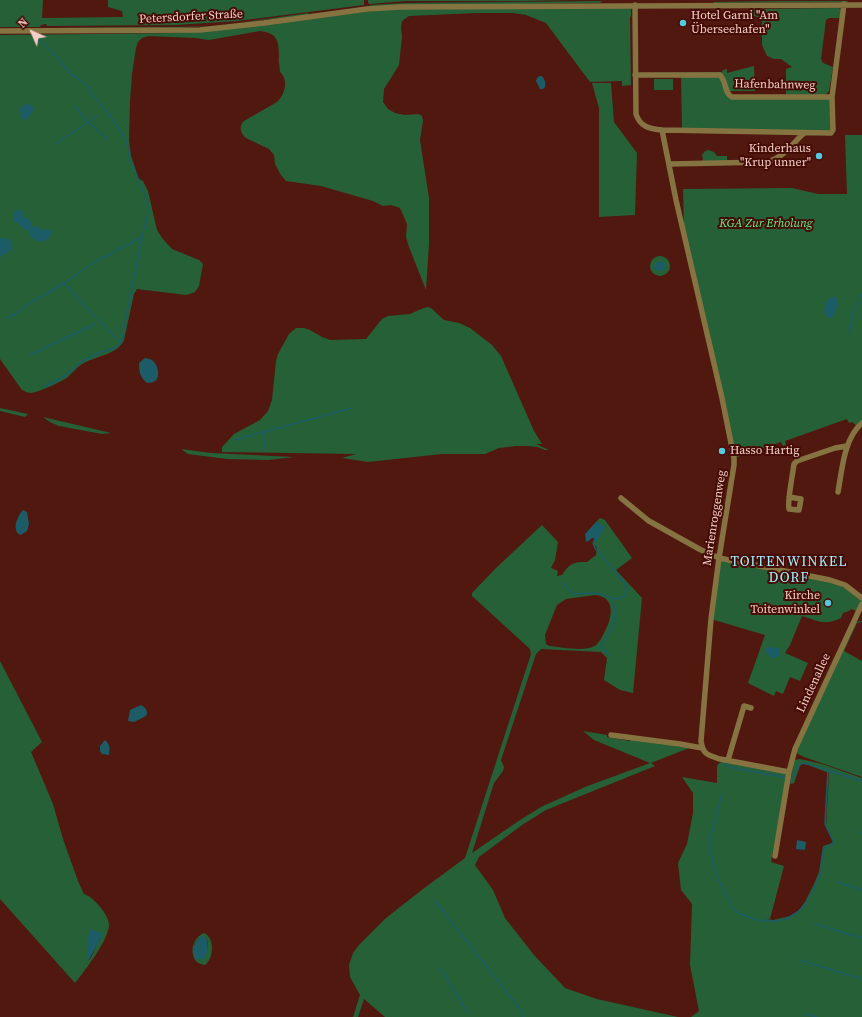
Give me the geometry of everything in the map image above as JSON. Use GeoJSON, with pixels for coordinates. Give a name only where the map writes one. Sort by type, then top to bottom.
{"type":"FeatureCollection","features":[{"type":"Feature","properties":{"kind":"street","name":"Hafenbahnweg"},"geometry":{"type":"LineString","coordinates":[[635,5],[635,110],[638,119],[645,127],[662,130],[830,133],[833,130],[832,97],[844,4]]}},
{"type":"Feature","properties":{"kind":"street","name":"Petersdorfer Straße"},"geometry":{"type":"LineString","coordinates":[[0,31],[200,30],[367,9],[399,7],[862,4]]}},
{"type":"Feature","properties":{"kind":"street","name":"Hafenbahnweg"},"geometry":{"type":"LineString","coordinates":[[635,75],[720,75],[724,79],[727,93],[732,98],[832,97]]}},
{"type":"Feature","properties":{"kind":"street"},"geometry":{"type":"LineString","coordinates":[[662,130],[669,164],[768,162],[780,157],[804,133]]}},
{"type":"Feature","properties":{"kind":"street","name":"Marienroggenweg"},"geometry":{"type":"LineString","coordinates":[[669,164],[722,398],[734,458],[710,626],[701,741],[702,748]]}},
{"type":"Feature","properties":{"kind":"street"},"geometry":{"type":"LineString","coordinates":[[838,492],[847,446],[862,423]]}},
{"type":"Feature","properties":{"kind":"street"},"geometry":{"type":"LineString","coordinates":[[789,497],[794,464],[797,461],[835,448],[847,446]]}},
{"type":"Feature","properties":{"kind":"street"},"geometry":{"type":"LineString","coordinates":[[621,498],[649,521],[701,550],[719,558],[830,580],[845,585],[862,598]]}},
{"type":"Feature","properties":{"kind":"street","name":"Lindenallee"},"geometry":{"type":"LineString","coordinates":[[775,856],[789,772],[795,749],[862,604]]}},
{"type":"Feature","properties":{"kind":"street"},"geometry":{"type":"LineString","coordinates":[[728,760],[744,706],[751,708]]}},
{"type":"Feature","properties":{"kind":"street"},"geometry":{"type":"LineString","coordinates":[[611,735],[702,748],[704,752],[710,755],[728,760],[789,772]]}},
{"type":"Feature","properties":{"kind":"green space"},"geometry":{"type":"Polygon","coordinates":[[[0,0],[43,0],[42,18],[123,17],[122,11],[108,7],[108,0],[364,0],[364,5],[237,21],[176,25],[47,26],[46,24],[41,25],[40,27],[0,27],[0,0]]]}},
{"type":"Feature","properties":{"kind":"green space"},"geometry":{"type":"Polygon","coordinates":[[[368,0],[571,0],[406,1],[369,4],[368,0]]]}},
{"type":"Feature","properties":{"kind":"green space"},"geometry":{"type":"Polygon","coordinates":[[[602,1],[600,3],[369,5],[406,3],[602,1]]]}},
{"type":"Feature","properties":{"kind":"green space"},"geometry":{"type":"Polygon","coordinates":[[[848,1],[848,2],[713,2],[848,1]]]}},
{"type":"Feature","properties":{"kind":"green space"},"geometry":{"type":"Polygon","coordinates":[[[628,7],[631,9],[631,85],[622,86],[622,81],[590,82],[546,23],[526,15],[513,13],[476,13],[409,16],[402,21],[399,65],[384,89],[383,102],[388,109],[395,113],[405,115],[419,114],[422,116],[423,121],[420,140],[429,198],[429,244],[426,290],[409,247],[406,237],[407,224],[400,208],[391,205],[383,206],[373,201],[321,186],[286,181],[275,164],[274,155],[269,149],[246,138],[243,134],[241,130],[242,123],[277,102],[284,92],[285,83],[283,75],[280,72],[279,51],[276,38],[266,32],[260,31],[209,40],[149,36],[142,38],[138,42],[136,48],[132,74],[129,141],[131,156],[139,179],[143,181],[148,191],[157,230],[162,238],[172,249],[199,260],[203,264],[199,286],[195,292],[186,295],[137,289],[134,294],[124,340],[121,345],[112,352],[82,364],[65,379],[39,391],[31,393],[22,390],[0,359],[0,35],[178,33],[391,9],[628,7]]]}},
{"type":"Feature","properties":{"kind":"green space"},"geometry":{"type":"Polygon","coordinates":[[[756,9],[841,9],[840,18],[829,18],[826,20],[821,59],[823,63],[833,67],[829,91],[825,95],[786,94],[786,69],[792,67],[781,59],[774,59],[767,56],[762,45],[762,22],[758,17],[749,15],[750,11],[756,9]]]}},
{"type":"Feature","properties":{"kind":"green space"},"geometry":{"type":"Polygon","coordinates":[[[309,13],[308,15],[211,26],[176,28],[46,28],[210,26],[309,13]]]}},
{"type":"Feature","properties":{"kind":"green space"},"geometry":{"type":"Polygon","coordinates":[[[754,66],[755,91],[729,91],[729,96],[832,97],[832,132],[682,130],[681,75],[636,73],[722,72],[723,70],[727,69],[727,73],[754,66]]]}},
{"type":"Feature","properties":{"kind":"green space"},"geometry":{"type":"Polygon","coordinates":[[[654,79],[673,79],[673,90],[654,90],[654,79]]]}},
{"type":"Feature","properties":{"kind":"green space"},"geometry":{"type":"Polygon","coordinates":[[[592,83],[611,83],[614,122],[637,153],[635,215],[599,217],[599,108],[592,83]]]}},
{"type":"Feature","properties":{"kind":"green space","name":"KGA Zur Erholung"},"geometry":{"type":"Polygon","coordinates":[[[845,135],[862,135],[862,423],[858,427],[852,422],[849,423],[847,419],[785,441],[786,445],[783,446],[781,442],[734,458],[684,229],[683,189],[792,188],[818,194],[847,194],[845,135]]]}},
{"type":"Feature","properties":{"kind":"green space"},"geometry":{"type":"Polygon","coordinates":[[[708,150],[714,152],[717,156],[727,156],[727,161],[701,164],[703,160],[702,155],[708,150]]]}},
{"type":"Feature","properties":{"kind":"green space"},"geometry":{"type":"Polygon","coordinates":[[[656,256],[664,256],[670,262],[670,270],[664,276],[656,276],[650,270],[650,262],[656,256]]]}},
{"type":"Feature","properties":{"kind":"green space"},"geometry":{"type":"Polygon","coordinates":[[[427,307],[431,308],[444,320],[459,323],[470,328],[492,345],[501,356],[534,431],[542,444],[536,444],[549,450],[537,447],[516,446],[499,448],[485,454],[442,454],[368,462],[342,458],[356,454],[222,452],[222,447],[234,434],[260,420],[268,411],[272,400],[278,354],[289,334],[296,328],[310,330],[330,340],[366,339],[382,319],[388,316],[410,314],[427,307]]]}},
{"type":"Feature","properties":{"kind":"green space"},"geometry":{"type":"Polygon","coordinates":[[[0,408],[28,414],[25,417],[0,411],[0,408]]]}},
{"type":"Feature","properties":{"kind":"green space"},"geometry":{"type":"Polygon","coordinates":[[[43,417],[111,433],[102,434],[59,426],[43,417]]]}},
{"type":"Feature","properties":{"kind":"green space"},"geometry":{"type":"Polygon","coordinates":[[[181,449],[211,453],[294,457],[268,460],[227,459],[188,454],[181,449]]]}},
{"type":"Feature","properties":{"kind":"green space"},"geometry":{"type":"Polygon","coordinates":[[[600,518],[605,520],[632,558],[616,570],[642,598],[633,693],[620,690],[604,680],[607,658],[601,652],[541,649],[536,654],[501,760],[504,767],[503,771],[494,783],[472,853],[541,807],[585,787],[650,763],[594,740],[583,731],[630,741],[631,738],[689,748],[651,763],[655,766],[546,810],[522,825],[479,857],[475,865],[493,890],[505,918],[534,955],[565,988],[597,999],[678,1017],[385,1017],[364,999],[358,1017],[353,1017],[360,995],[350,977],[349,965],[353,953],[386,918],[465,858],[531,654],[530,649],[472,596],[472,593],[496,568],[542,525],[558,542],[555,560],[551,568],[558,571],[557,576],[562,575],[572,564],[587,562],[596,555],[597,548],[593,543],[598,539],[603,529],[598,522],[596,522],[600,518]],[[595,595],[566,599],[557,605],[545,635],[546,644],[549,646],[579,649],[595,646],[599,642],[607,627],[611,610],[610,604],[602,597],[595,595]]]}},
{"type":"Feature","properties":{"kind":"green space"},"geometry":{"type":"Polygon","coordinates":[[[719,558],[830,580],[862,598],[862,604],[859,612],[851,609],[843,613],[841,618],[830,622],[821,622],[802,616],[790,645],[785,653],[808,663],[800,681],[790,677],[783,694],[776,691],[774,696],[748,683],[765,635],[711,619],[719,558]]]}},
{"type":"Feature","properties":{"kind":"green space"},"geometry":{"type":"Polygon","coordinates":[[[862,621],[857,623],[844,651],[862,661],[862,777],[804,757],[796,752],[855,622],[862,621]]]}},
{"type":"Feature","properties":{"kind":"green space"},"geometry":{"type":"Polygon","coordinates":[[[0,661],[42,742],[31,752],[53,804],[63,839],[78,881],[84,894],[92,898],[105,914],[109,922],[108,930],[101,946],[75,983],[0,899],[0,661]],[[87,939],[87,958],[89,960],[91,958],[100,939],[87,939]]]}},
{"type":"Feature","properties":{"kind":"green space"},"geometry":{"type":"Polygon","coordinates":[[[800,759],[822,764],[862,778],[862,1017],[691,1017],[699,1011],[690,965],[692,904],[681,890],[678,863],[687,844],[693,813],[693,793],[682,777],[717,783],[717,766],[719,763],[724,761],[788,773],[771,862],[784,866],[770,919],[766,919],[773,920],[790,916],[799,910],[805,902],[819,872],[823,846],[832,843],[833,841],[826,827],[829,773],[802,764],[794,783],[791,784],[794,760],[800,759]]]}},
{"type":"Feature","properties":{"kind":"green space"},"geometry":{"type":"Polygon","coordinates":[[[204,933],[208,936],[212,943],[212,953],[205,965],[197,962],[193,955],[194,942],[204,933]],[[199,938],[194,945],[208,950],[206,938],[199,938]]]}},
{"type":"Feature","properties":{"kind":"water"},"geometry":{"type":"Polygon","coordinates":[[[539,76],[542,76],[545,82],[545,87],[543,89],[540,89],[536,81],[539,76]]]}},
{"type":"Feature","properties":{"kind":"water"},"geometry":{"type":"Polygon","coordinates":[[[27,104],[31,105],[34,109],[28,117],[23,120],[21,118],[20,109],[27,104]]]}},
{"type":"Feature","properties":{"kind":"water"},"geometry":{"type":"Polygon","coordinates":[[[19,209],[22,211],[24,218],[27,217],[32,223],[32,227],[36,226],[43,230],[50,230],[53,232],[48,239],[40,242],[32,238],[29,235],[29,230],[23,229],[20,223],[13,220],[14,212],[19,209]]]}},
{"type":"Feature","properties":{"kind":"water"},"geometry":{"type":"Polygon","coordinates":[[[0,238],[11,241],[12,245],[11,250],[0,257],[0,238]]]}},
{"type":"Feature","properties":{"kind":"water"},"geometry":{"type":"Polygon","coordinates":[[[660,261],[666,264],[665,269],[662,271],[654,268],[654,265],[660,261]]]}},
{"type":"Feature","properties":{"kind":"water"},"geometry":{"type":"Polygon","coordinates":[[[832,297],[837,299],[837,309],[831,318],[826,316],[824,308],[827,301],[832,297]]]}},
{"type":"Feature","properties":{"kind":"water"},"geometry":{"type":"Polygon","coordinates":[[[145,358],[152,360],[156,364],[158,371],[158,377],[156,380],[147,383],[140,374],[139,369],[139,363],[145,358]]]}},
{"type":"Feature","properties":{"kind":"water"},"geometry":{"type":"Polygon","coordinates":[[[23,510],[27,512],[29,524],[27,531],[21,535],[17,532],[16,522],[23,510]]]}},
{"type":"Feature","properties":{"kind":"water"},"geometry":{"type":"Polygon","coordinates":[[[596,522],[605,527],[595,542],[593,543],[594,538],[592,538],[587,542],[585,534],[596,522]]]}},
{"type":"Feature","properties":{"kind":"water"},"geometry":{"type":"Polygon","coordinates":[[[766,648],[779,648],[779,656],[774,658],[770,657],[765,651],[766,648]]]}},
{"type":"Feature","properties":{"kind":"water"},"geometry":{"type":"Polygon","coordinates":[[[141,705],[146,709],[147,715],[134,722],[128,721],[130,710],[141,705]]]}},
{"type":"Feature","properties":{"kind":"water"},"geometry":{"type":"Polygon","coordinates":[[[105,740],[108,743],[110,750],[109,755],[102,754],[100,751],[100,746],[105,740]]]}},
{"type":"Feature","properties":{"kind":"water"},"geometry":{"type":"Polygon","coordinates":[[[797,840],[806,842],[805,850],[796,849],[797,840]]]}},
{"type":"Feature","properties":{"kind":"water"},"geometry":{"type":"Polygon","coordinates":[[[91,929],[101,933],[102,935],[89,960],[87,958],[87,939],[91,929]]]}},
{"type":"Feature","properties":{"kind":"water"},"geometry":{"type":"Polygon","coordinates":[[[202,936],[206,938],[208,944],[207,952],[203,959],[197,960],[194,954],[194,947],[199,938],[202,936]]]}},
{"type":"Feature","properties":{"kind":"waterway"},"geometry":{"type":"LineString","coordinates":[[40,40],[57,57],[71,75],[87,86],[92,95],[109,114],[127,142],[129,158],[147,200],[148,213],[142,237],[93,263],[64,283]]}},
{"type":"Feature","properties":{"kind":"waterway"},"geometry":{"type":"LineString","coordinates":[[75,106],[84,118],[107,139]]}},
{"type":"Feature","properties":{"kind":"waterway"},"geometry":{"type":"LineString","coordinates":[[57,143],[98,115]]}},
{"type":"Feature","properties":{"kind":"waterway"},"geometry":{"type":"LineString","coordinates":[[43,387],[65,376],[82,361],[98,353],[115,348],[121,343],[142,237]]}},
{"type":"Feature","properties":{"kind":"waterway"},"geometry":{"type":"LineString","coordinates":[[7,318],[64,283],[120,342]]}},
{"type":"Feature","properties":{"kind":"waterway"},"geometry":{"type":"LineString","coordinates":[[849,334],[854,309],[862,293]]}},
{"type":"Feature","properties":{"kind":"waterway"},"geometry":{"type":"LineString","coordinates":[[30,355],[95,324]]}},
{"type":"Feature","properties":{"kind":"waterway"},"geometry":{"type":"LineString","coordinates":[[234,440],[352,408]]}},
{"type":"Feature","properties":{"kind":"waterway"},"geometry":{"type":"LineString","coordinates":[[264,431],[264,451]]}},
{"type":"Feature","properties":{"kind":"waterway"},"geometry":{"type":"LineString","coordinates":[[593,543],[595,548],[627,586],[624,596],[613,599],[615,611],[614,623],[601,645],[611,656]]}},
{"type":"Feature","properties":{"kind":"waterway"},"geometry":{"type":"LineString","coordinates":[[563,583],[573,594],[599,594],[613,599]]}},
{"type":"Feature","properties":{"kind":"waterway"},"geometry":{"type":"LineString","coordinates":[[791,779],[793,779],[798,766],[805,763],[862,781]]}},
{"type":"Feature","properties":{"kind":"waterway"},"geometry":{"type":"LineString","coordinates":[[725,764],[730,767],[783,777]]}},
{"type":"Feature","properties":{"kind":"waterway"},"geometry":{"type":"LineString","coordinates":[[722,794],[710,839],[710,849],[718,879],[733,908],[738,913],[757,920],[778,921],[786,919],[798,912],[806,903],[821,872],[824,849],[834,843],[825,824],[828,770]]}},
{"type":"Feature","properties":{"kind":"waterway"},"geometry":{"type":"LineString","coordinates":[[837,882],[862,890]]}},
{"type":"Feature","properties":{"kind":"waterway"},"geometry":{"type":"LineString","coordinates":[[435,901],[523,1013],[522,1017]]}},
{"type":"Feature","properties":{"kind":"waterway"},"geometry":{"type":"LineString","coordinates":[[815,924],[862,938]]}},
{"type":"Feature","properties":{"kind":"waterway"},"geometry":{"type":"LineString","coordinates":[[799,960],[862,979]]}},
{"type":"Feature","properties":{"kind":"waterway"},"geometry":{"type":"LineString","coordinates":[[440,968],[468,1013]]}},
{"type":"Feature","properties":{"kind":"waterway"},"geometry":{"type":"LineString","coordinates":[[806,1014],[816,1017]]}},
{"type":"Feature","properties":{"kind":"place","name":"Hotel Garni \"Am Überseehafen\""},"geometry":{"type":"Point","coordinates":[683,23]}},
{"type":"Feature","properties":{"kind":"place","name":"Kinderhaus \"Krup unner\""},"geometry":{"type":"Point","coordinates":[819,156]}},
{"type":"Feature","properties":{"kind":"place","name":"Hasso Hartig"},"geometry":{"type":"Point","coordinates":[722,451]}},
{"type":"Feature","properties":{"kind":"place","name":"Kirche Toitenwinkel"},"geometry":{"type":"Point","coordinates":[828,603]}},
{"type":"Feature","properties":{"kind":"district","name":"TOITENWINKEL DORF"},"geometry":{"type":"Point","coordinates":[789,570]}}]}
